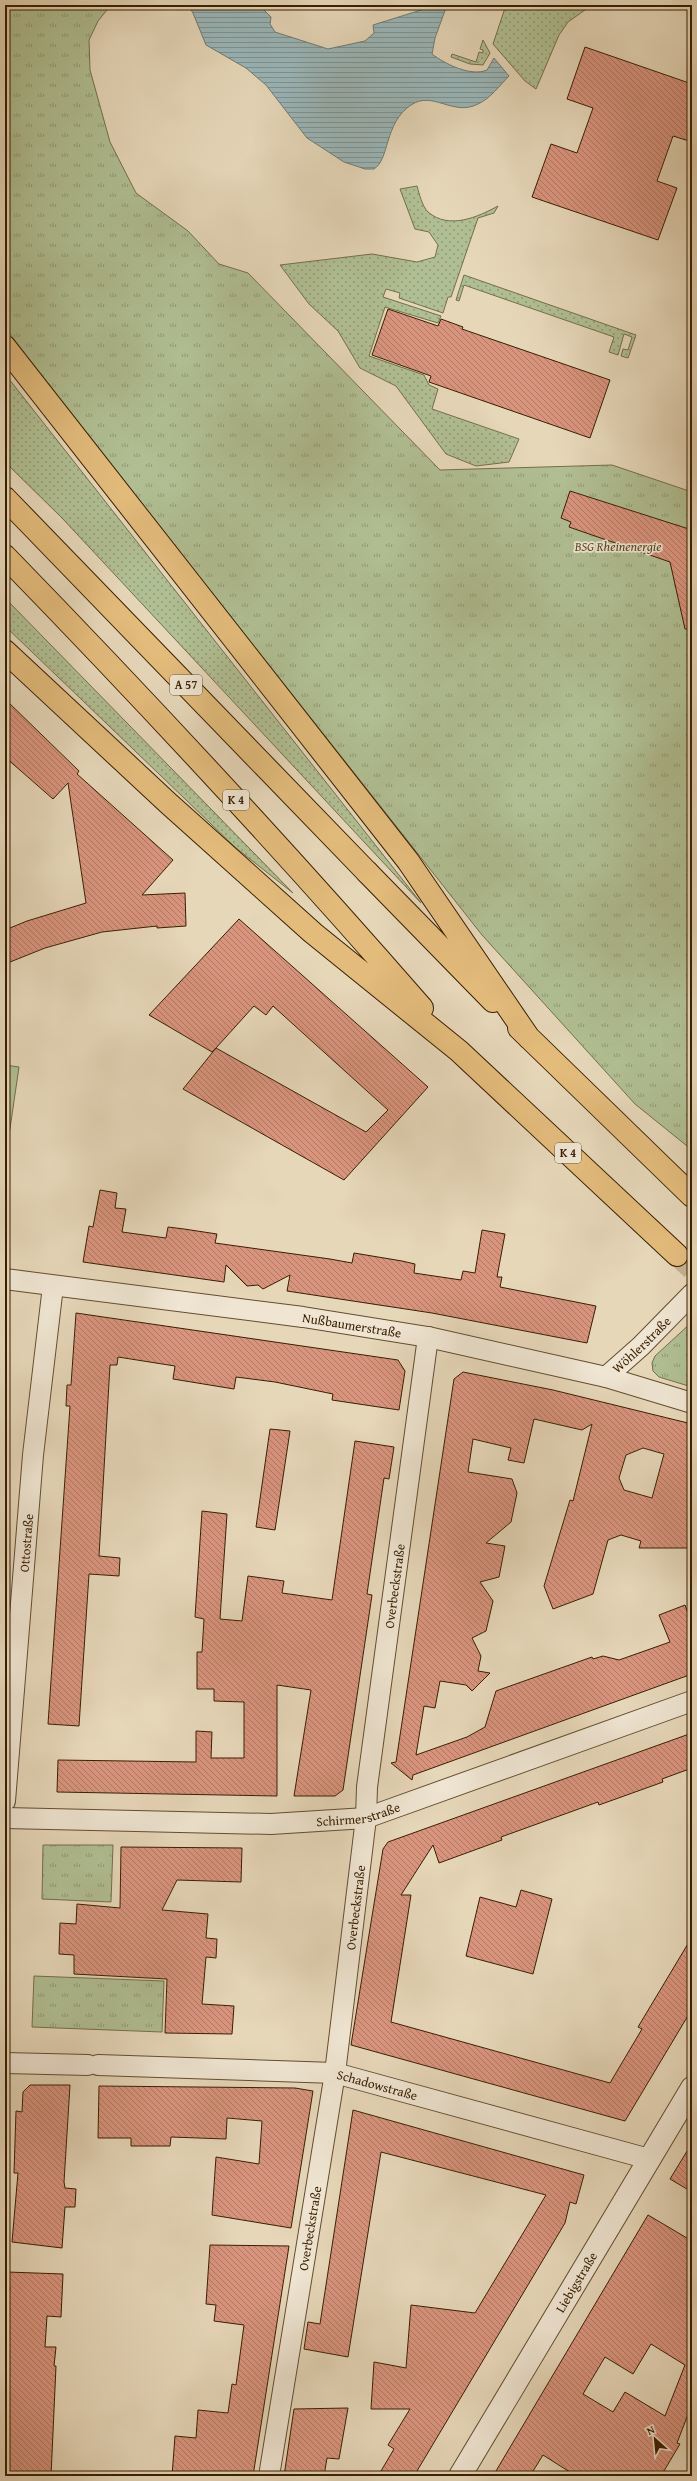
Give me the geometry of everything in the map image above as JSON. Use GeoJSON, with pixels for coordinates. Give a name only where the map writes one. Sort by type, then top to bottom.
{"type":"FeatureCollection","features":[{"type":"Feature","properties":{"kind":"highway"},"geometry":{"type":"LineString","coordinates":[[5,347],[408,861],[529,1038],[692,1196]]}},
{"type":"Feature","properties":{"kind":"highway","name":"A 57"},"geometry":{"type":"LineString","coordinates":[[5,498],[529,1038]]}},
{"type":"Feature","properties":{"kind":"highway","name":"K 4"},"geometry":{"type":"LineString","coordinates":[[5,556],[105,659],[320,890],[459,1051],[677,1255]]}},
{"type":"Feature","properties":{"kind":"highway"},"geometry":{"type":"LineString","coordinates":[[5,651],[168,803],[313,933],[459,1051]]}},
{"type":"Feature","properties":{"kind":"street","name":"Nußbaumerstraße"},"geometry":{"type":"LineString","coordinates":[[5,1279],[302,1317],[428,1337],[606,1377],[692,1403]]}},
{"type":"Feature","properties":{"kind":"street","name":"Ottostraße"},"geometry":{"type":"LineString","coordinates":[[5,1801],[11,1660],[32,1456],[53,1286]]}},
{"type":"Feature","properties":{"kind":"street","name":"Wöhlerstraße"},"geometry":{"type":"LineString","coordinates":[[606,1377],[641,1346],[692,1294]]}},
{"type":"Feature","properties":{"kind":"street","name":"Overbeckstraße"},"geometry":{"type":"LineString","coordinates":[[269,2476],[335,2073],[366,1818],[367,1787],[428,1337]]}},
{"type":"Feature","properties":{"kind":"street","name":"Schirmerstraße"},"geometry":{"type":"LineString","coordinates":[[5,1818],[271,1824],[366,1818],[692,1701]]}},
{"type":"Feature","properties":{"kind":"street","name":"Schadowstraße"},"geometry":{"type":"LineString","coordinates":[[5,2063],[335,2073],[649,2159]]}},
{"type":"Feature","properties":{"kind":"street","name":"Liebigstraße"},"geometry":{"type":"LineString","coordinates":[[460,2476],[692,2088]]}},
{"type":"Feature","properties":{"kind":"green space","name":"BSG Rheinenergie"},"geometry":{"type":"Polygon","coordinates":[[[5,5],[111,5],[98,21],[89,40],[90,70],[110,142],[136,193],[188,231],[219,264],[248,273],[440,470],[612,465],[692,492],[692,1150],[635,1104],[482,935],[38,372],[5,327],[5,5]]]}},
{"type":"Feature","properties":{"kind":"green space"},"geometry":{"type":"Polygon","coordinates":[[[506,5],[592,5],[568,22],[559,35],[536,89],[525,81],[493,44],[506,5]]]}},
{"type":"Feature","properties":{"kind":"green space"},"geometry":{"type":"Polygon","coordinates":[[[483,40],[490,53],[483,65],[470,64],[451,57],[452,54],[476,62],[479,52],[483,53],[483,50],[480,49],[483,40]]]}},
{"type":"Feature","properties":{"kind":"green space"},"geometry":{"type":"Polygon","coordinates":[[[417,186],[421,199],[428,212],[445,220],[463,220],[482,214],[498,206],[494,213],[478,218],[451,297],[448,297],[443,313],[399,298],[400,293],[386,289],[383,297],[441,316],[438,323],[385,307],[369,356],[424,375],[429,385],[438,389],[432,409],[519,439],[509,462],[476,466],[446,454],[396,386],[360,368],[338,331],[309,304],[280,265],[372,254],[417,262],[435,257],[438,245],[429,232],[415,229],[400,189],[417,186]]]}},
{"type":"Feature","properties":{"kind":"green space"},"geometry":{"type":"Polygon","coordinates":[[[464,275],[636,335],[628,358],[621,356],[623,349],[628,350],[632,337],[624,334],[618,355],[609,352],[614,337],[464,285],[459,301],[456,300],[464,275]]]}},
{"type":"Feature","properties":{"kind":"green space"},"geometry":{"type":"Polygon","coordinates":[[[5,374],[421,903],[62,518],[5,462],[5,374]]]}},
{"type":"Feature","properties":{"kind":"green space"},"geometry":{"type":"Polygon","coordinates":[[[5,598],[293,893],[236,848],[5,626],[5,598]]]}},
{"type":"Feature","properties":{"kind":"green space"},"geometry":{"type":"Polygon","coordinates":[[[5,1065],[19,1067],[7,1149],[5,1149],[5,1065]]]}},
{"type":"Feature","properties":{"kind":"green space"},"geometry":{"type":"Polygon","coordinates":[[[692,1322],[692,1387],[659,1377],[653,1371],[652,1363],[655,1356],[692,1322]]]}},
{"type":"Feature","properties":{"kind":"green space"},"geometry":{"type":"Polygon","coordinates":[[[43,1845],[113,1845],[111,1902],[42,1899],[43,1845]]]}},
{"type":"Feature","properties":{"kind":"green space"},"geometry":{"type":"Polygon","coordinates":[[[34,1976],[164,1981],[162,2032],[32,2027],[34,1976]]]}},
{"type":"Feature","properties":{"kind":"water"},"geometry":{"type":"Polygon","coordinates":[[[188,5],[259,5],[271,17],[270,24],[275,32],[328,49],[365,41],[374,33],[373,25],[437,5],[447,5],[435,38],[432,54],[444,62],[466,71],[473,72],[487,70],[494,58],[509,76],[495,92],[478,104],[469,107],[460,108],[427,100],[419,101],[411,105],[396,121],[379,164],[374,169],[365,169],[344,162],[307,138],[266,85],[246,68],[206,45],[193,13],[188,5]]]}},
{"type":"Feature","properties":{"kind":"building"},"geometry":{"type":"Polygon","coordinates":[[[585,47],[692,84],[692,142],[673,136],[657,181],[677,188],[658,240],[532,197],[551,144],[577,153],[593,108],[567,99],[585,47]]]}},
{"type":"Feature","properties":{"kind":"building"},"geometry":{"type":"Polygon","coordinates":[[[388,309],[438,326],[441,319],[463,327],[462,329],[610,380],[590,438],[429,382],[431,376],[372,355],[388,309]]]}},
{"type":"Feature","properties":{"kind":"building"},"geometry":{"type":"Polygon","coordinates":[[[570,491],[692,530],[692,629],[685,629],[670,562],[569,527],[571,522],[561,518],[570,491]]]}},
{"type":"Feature","properties":{"kind":"building"},"geometry":{"type":"Polygon","coordinates":[[[5,699],[79,771],[77,774],[173,860],[142,895],[185,893],[186,926],[157,928],[157,926],[102,932],[45,948],[5,964],[5,930],[27,921],[86,903],[68,783],[53,799],[5,757],[5,699]]]}},
{"type":"Feature","properties":{"kind":"building"},"geometry":{"type":"Polygon","coordinates":[[[239,919],[428,1087],[344,1180],[183,1089],[216,1048],[212,1052],[149,1015],[239,919]],[[254,1006],[216,1048],[366,1132],[388,1110],[273,1006],[266,1015],[254,1006]]]}},
{"type":"Feature","properties":{"kind":"building"},"geometry":{"type":"Polygon","coordinates":[[[100,1190],[117,1193],[115,1208],[126,1209],[122,1232],[166,1238],[168,1227],[184,1229],[217,1234],[215,1243],[352,1263],[354,1253],[415,1264],[414,1273],[461,1280],[463,1271],[475,1273],[482,1230],[505,1234],[497,1277],[502,1277],[500,1287],[596,1306],[587,1343],[432,1313],[287,1291],[290,1275],[263,1289],[258,1285],[247,1286],[226,1265],[224,1282],[83,1262],[89,1226],[93,1227],[100,1190]]]}},
{"type":"Feature","properties":{"kind":"building"},"geometry":{"type":"Polygon","coordinates":[[[76,1313],[398,1360],[405,1371],[399,1410],[332,1400],[333,1394],[275,1382],[236,1377],[234,1389],[173,1379],[175,1366],[118,1357],[117,1365],[110,1365],[99,1556],[120,1558],[119,1576],[89,1574],[79,1726],[48,1724],[70,1406],[66,1406],[67,1385],[71,1385],[76,1313]]]}},
{"type":"Feature","properties":{"kind":"building"},"geometry":{"type":"Polygon","coordinates":[[[463,1372],[553,1390],[692,1424],[692,1548],[639,1548],[641,1541],[621,1535],[608,1540],[593,1594],[553,1609],[544,1586],[570,1500],[573,1501],[592,1424],[582,1430],[534,1419],[524,1463],[508,1460],[511,1448],[473,1439],[468,1472],[512,1479],[517,1493],[511,1522],[486,1543],[505,1546],[499,1577],[480,1582],[493,1601],[486,1631],[472,1638],[481,1656],[478,1671],[490,1673],[472,1691],[466,1685],[440,1681],[435,1708],[424,1706],[416,1755],[467,1737],[485,1727],[496,1691],[592,1657],[593,1659],[603,1656],[619,1660],[670,1642],[659,1615],[685,1605],[692,1625],[692,1674],[413,1775],[412,1780],[391,1763],[396,1762],[454,1379],[463,1372]],[[643,1448],[626,1455],[619,1478],[624,1490],[652,1498],[664,1454],[643,1448]]]}},
{"type":"Feature","properties":{"kind":"building"},"geometry":{"type":"Polygon","coordinates":[[[270,1429],[290,1431],[275,1530],[256,1527],[270,1429]]]}},
{"type":"Feature","properties":{"kind":"building"},"geometry":{"type":"Polygon","coordinates":[[[355,1441],[394,1447],[389,1479],[384,1478],[367,1594],[372,1595],[343,1790],[335,1796],[294,1796],[311,1690],[277,1685],[277,1796],[57,1792],[58,1760],[196,1762],[196,1731],[212,1732],[211,1758],[244,1758],[244,1702],[214,1701],[214,1689],[197,1689],[197,1652],[202,1652],[204,1619],[195,1617],[202,1511],[227,1514],[220,1619],[242,1621],[248,1576],[284,1581],[282,1593],[332,1600],[355,1441]]]}},
{"type":"Feature","properties":{"kind":"building"},"geometry":{"type":"Polygon","coordinates":[[[692,1733],[692,1768],[662,1779],[663,1782],[599,1805],[598,1802],[501,1837],[502,1840],[439,1863],[433,1845],[401,1895],[411,1895],[391,2022],[610,2083],[642,2029],[638,2027],[692,1937],[692,2009],[625,2121],[351,2045],[383,1849],[388,1842],[692,1733]]]}},
{"type":"Feature","properties":{"kind":"building"},"geometry":{"type":"Polygon","coordinates":[[[121,1847],[242,1848],[241,1882],[177,1880],[162,1910],[208,1914],[206,1938],[217,1939],[216,1958],[206,1957],[202,2004],[234,2006],[232,2034],[165,2033],[167,1979],[74,1974],[74,1955],[59,1954],[60,1923],[76,1924],[77,1904],[120,1908],[121,1847]]]}},
{"type":"Feature","properties":{"kind":"building"},"geometry":{"type":"Polygon","coordinates":[[[521,1890],[552,1899],[533,1974],[466,1956],[480,1897],[516,1907],[521,1890]]]}},
{"type":"Feature","properties":{"kind":"building"},"geometry":{"type":"Polygon","coordinates":[[[30,2085],[70,2085],[64,2182],[65,2188],[76,2189],[75,2207],[65,2207],[62,2248],[12,2242],[18,2173],[14,2173],[16,2111],[22,2112],[23,2092],[30,2085]]]}},
{"type":"Feature","properties":{"kind":"building"},"geometry":{"type":"Polygon","coordinates":[[[99,2086],[295,2088],[313,2091],[291,2228],[212,2215],[216,2157],[259,2164],[262,2121],[227,2118],[226,2139],[171,2137],[170,2146],[131,2146],[131,2138],[98,2138],[99,2086]]]}},
{"type":"Feature","properties":{"kind":"building"},"geometry":{"type":"Polygon","coordinates":[[[353,2110],[584,2175],[576,2204],[570,2202],[565,2223],[414,2476],[378,2476],[394,2449],[388,2445],[410,2409],[371,2409],[374,2362],[406,2368],[411,2305],[475,2313],[546,2195],[381,2152],[348,2357],[304,2349],[308,2322],[320,2324],[353,2110]]]}},
{"type":"Feature","properties":{"kind":"building"},"geometry":{"type":"Polygon","coordinates":[[[692,2143],[692,2192],[670,2179],[692,2143]]]}},
{"type":"Feature","properties":{"kind":"building"},"geometry":{"type":"Polygon","coordinates":[[[648,2215],[692,2241],[692,2404],[677,2443],[680,2444],[661,2476],[576,2476],[543,2455],[530,2476],[493,2476],[648,2215]],[[651,2344],[633,2374],[605,2357],[583,2394],[613,2412],[625,2392],[665,2416],[685,2365],[651,2344]]]}},
{"type":"Feature","properties":{"kind":"building"},"geometry":{"type":"Polygon","coordinates":[[[210,2245],[289,2246],[253,2476],[172,2476],[175,2436],[196,2438],[198,2410],[228,2413],[232,2384],[236,2385],[244,2325],[214,2321],[216,2305],[206,2304],[210,2245]]]}},
{"type":"Feature","properties":{"kind":"building"},"geometry":{"type":"Polygon","coordinates":[[[7,2272],[63,2274],[61,2317],[47,2316],[45,2347],[56,2347],[54,2366],[56,2366],[51,2476],[5,2476],[5,2333],[10,2287],[6,2287],[7,2272]]]}},
{"type":"Feature","properties":{"kind":"building"},"geometry":{"type":"Polygon","coordinates":[[[348,2408],[339,2459],[327,2458],[324,2476],[284,2476],[294,2409],[348,2408]]]}},
{"type":"Feature","properties":{"kind":"tunnel"},"geometry":{"type":"LineString","coordinates":[[677,1255],[692,1269]]}}]}
